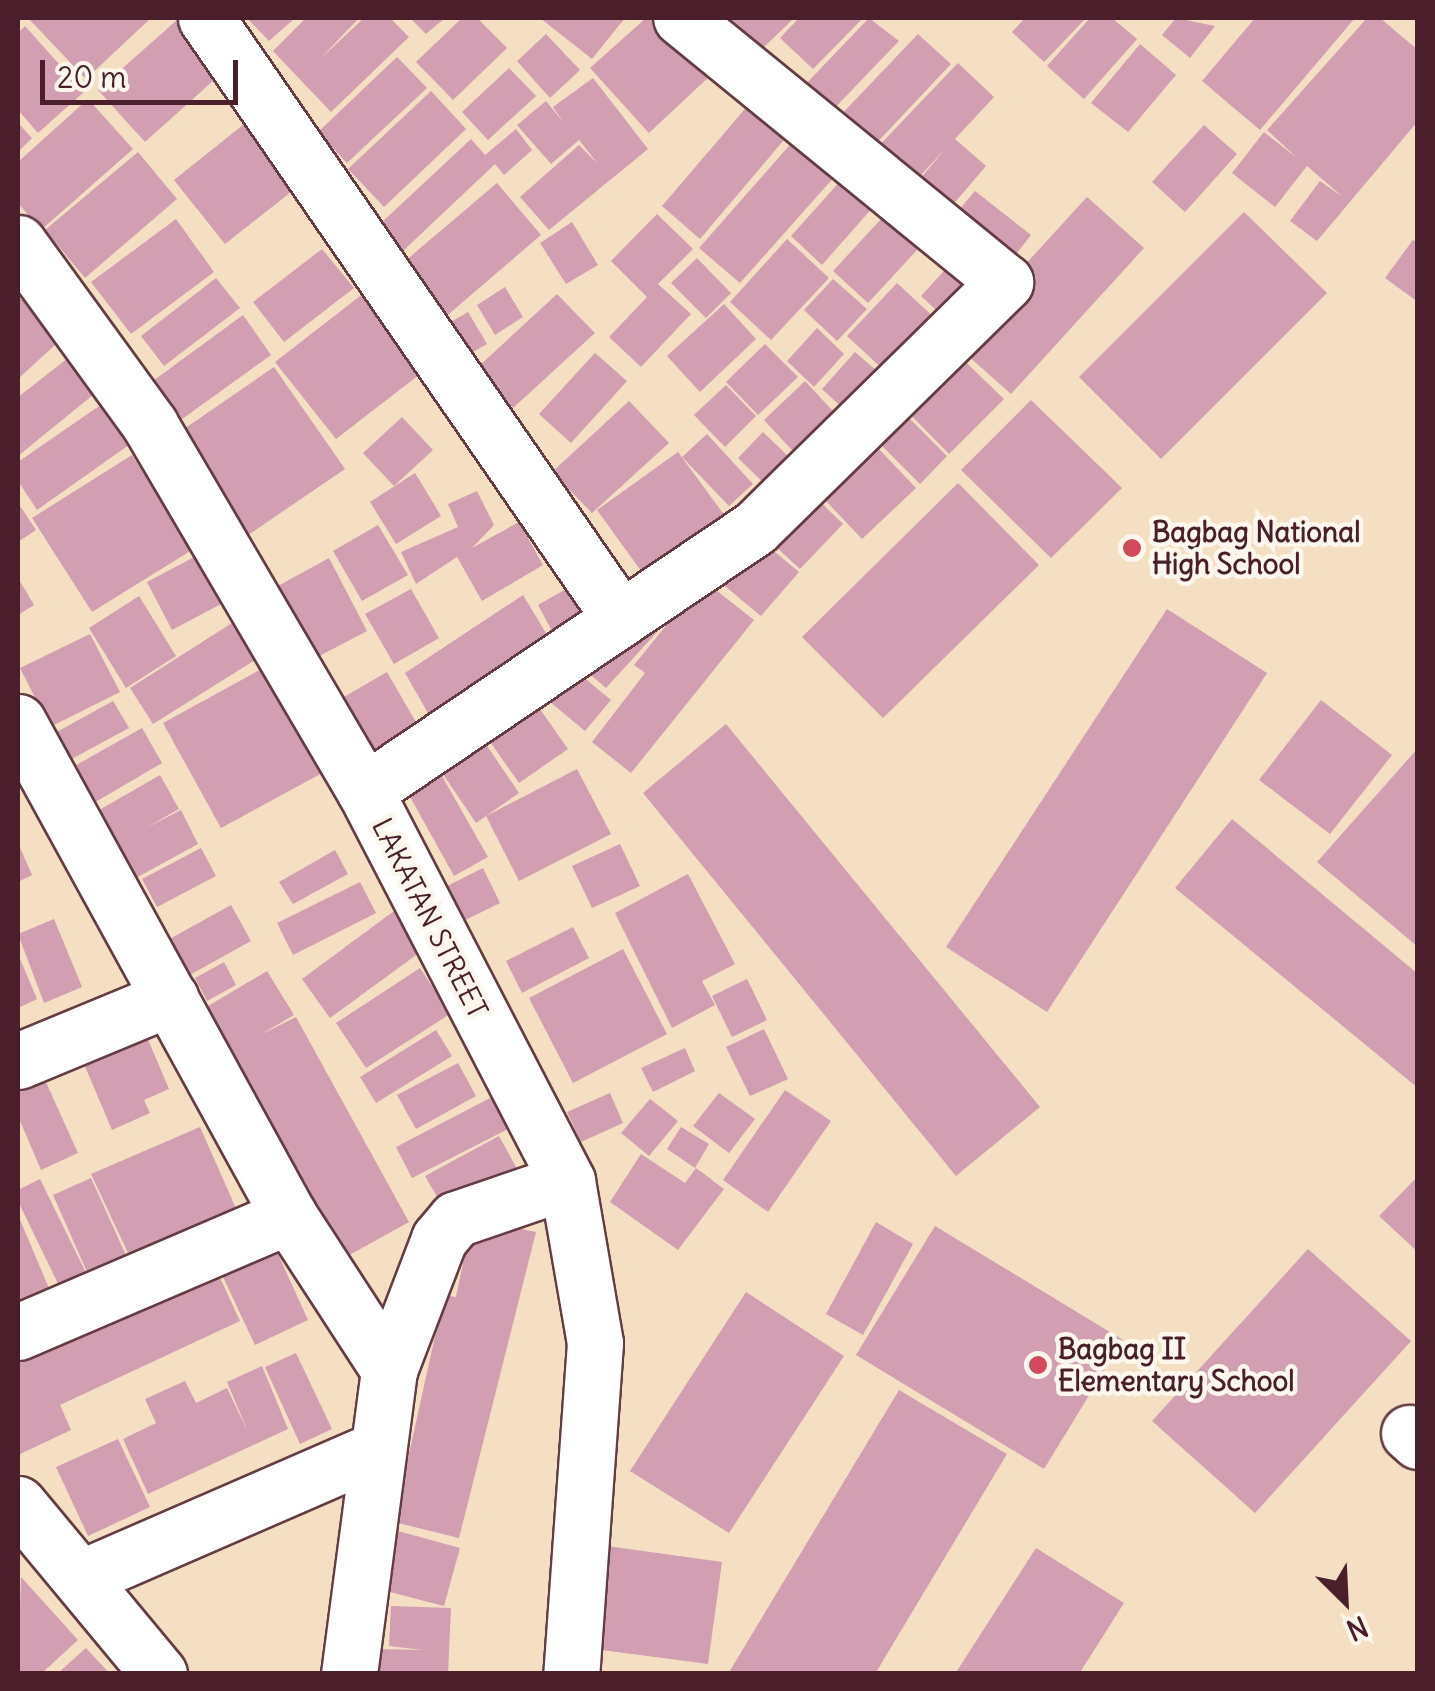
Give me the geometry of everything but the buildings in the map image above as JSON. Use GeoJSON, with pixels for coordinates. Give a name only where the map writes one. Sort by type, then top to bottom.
{"type":"FeatureCollection","features":[{"type":"Feature","properties":{"kind":"street"},"geometry":{"type":"LineString","coordinates":[[206,18],[619,616]]}},
{"type":"Feature","properties":{"kind":"street"},"geometry":{"type":"LineString","coordinates":[[365,791],[619,616],[755,528],[1005,282],[682,18]]}},
{"type":"Feature","properties":{"kind":"street","name":"LAKATAN STREET"},"geometry":{"type":"LineString","coordinates":[[22,259],[150,424],[365,791],[567,1182],[595,1342],[572,1674]]}},
{"type":"Feature","properties":{"kind":"street"},"geometry":{"type":"LineString","coordinates":[[18,722],[33,790],[170,998],[289,1216],[389,1370]]}},
{"type":"Feature","properties":{"kind":"street"},"geometry":{"type":"LineString","coordinates":[[18,1061],[170,998]]}},
{"type":"Feature","properties":{"kind":"street"},"geometry":{"type":"LineString","coordinates":[[349,1674],[389,1370],[446,1226],[567,1182]]}},
{"type":"Feature","properties":{"kind":"street"},"geometry":{"type":"LineString","coordinates":[[18,1332],[289,1216]]}},
{"type":"Feature","properties":{"kind":"street"},"geometry":{"type":"LineString","coordinates":[[82,1577],[376,1450]]}},
{"type":"Feature","properties":{"kind":"street"},"geometry":{"type":"LineString","coordinates":[[18,1504],[160,1674]]}},
{"type":"Feature","properties":{"kind":"place","name":"Bagbag National High School"},"geometry":{"type":"Point","coordinates":[1132,548]}},
{"type":"Feature","properties":{"kind":"place","name":"Bagbag II Elementary School"},"geometry":{"type":"Point","coordinates":[1038,1365]}}]}
